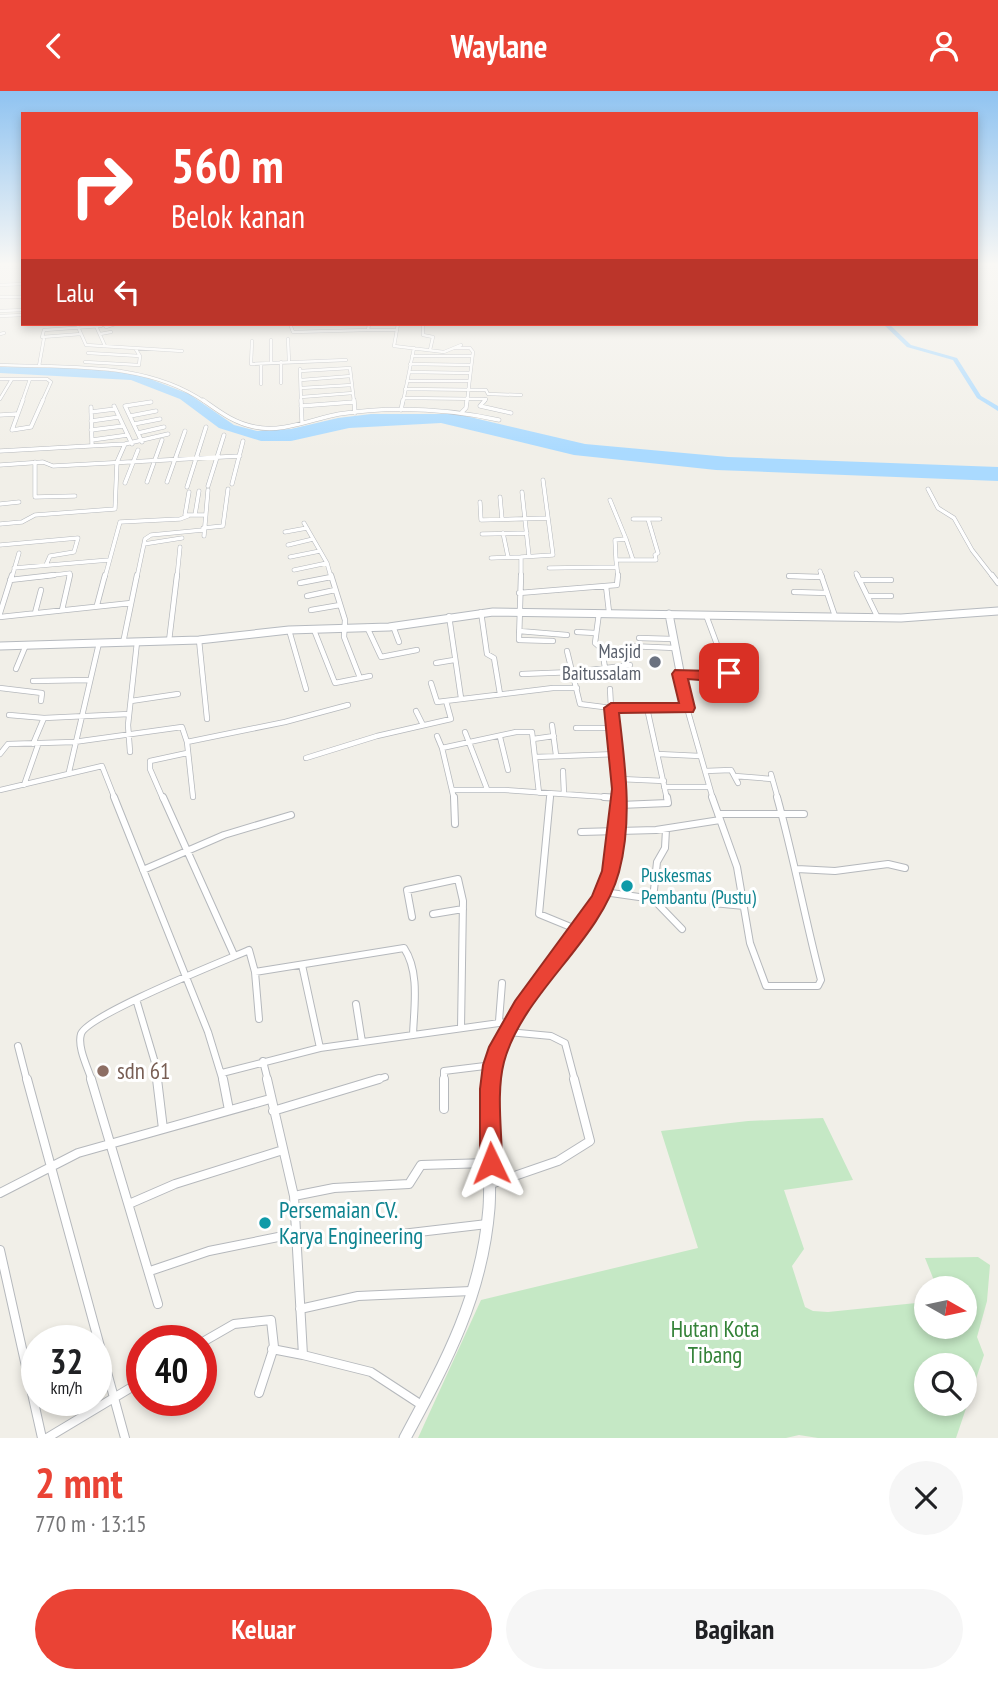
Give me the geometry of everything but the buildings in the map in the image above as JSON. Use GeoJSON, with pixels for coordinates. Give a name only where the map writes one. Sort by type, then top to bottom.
{"type":"FeatureCollection","features":[{"type":"Feature","properties":{"kind":"street"},"geometry":{"type":"LineString","coordinates":[[81,334],[41,337],[44,330],[79,326],[86,345],[182,351]]}},
{"type":"Feature","properties":{"kind":"street"},"geometry":{"type":"LineString","coordinates":[[101,326],[100,334],[105,346]]}},
{"type":"Feature","properties":{"kind":"street"},"geometry":{"type":"LineString","coordinates":[[291,326],[293,332],[396,330]]}},
{"type":"Feature","properties":{"kind":"street"},"geometry":{"type":"LineString","coordinates":[[368,330],[369,326]]}},
{"type":"Feature","properties":{"kind":"street"},"geometry":{"type":"LineString","coordinates":[[397,326],[393,346],[446,352],[451,347],[461,345]]}},
{"type":"Feature","properties":{"kind":"street"},"geometry":{"type":"LineString","coordinates":[[423,326],[423,335],[433,338],[430,350]]}},
{"type":"Feature","properties":{"kind":"street"},"geometry":{"type":"LineString","coordinates":[[100,334],[111,332]]}},
{"type":"Feature","properties":{"kind":"street"},"geometry":{"type":"LineString","coordinates":[[39,366],[44,338]]}},
{"type":"Feature","properties":{"kind":"street"},"geometry":{"type":"LineString","coordinates":[[288,339],[289,362]]}},
{"type":"Feature","properties":{"kind":"street"},"geometry":{"type":"LineString","coordinates":[[271,340],[271,363]]}},
{"type":"Feature","properties":{"kind":"street"},"geometry":{"type":"LineString","coordinates":[[252,341],[251,364],[346,360]]}},
{"type":"Feature","properties":{"kind":"street"},"geometry":{"type":"LineString","coordinates":[[93,367],[114,346]]}},
{"type":"Feature","properties":{"kind":"street"},"geometry":{"type":"LineString","coordinates":[[177,356],[187,346]]}},
{"type":"Feature","properties":{"kind":"street"},"geometry":{"type":"LineString","coordinates":[[85,362],[139,365],[140,356],[135,348]]}},
{"type":"Feature","properties":{"kind":"street"},"geometry":{"type":"LineString","coordinates":[[401,410],[414,348]]}},
{"type":"Feature","properties":{"kind":"street"},"geometry":{"type":"LineString","coordinates":[[452,348],[470,348],[472,356],[467,399],[462,412]]}},
{"type":"Feature","properties":{"kind":"street"},"geometry":{"type":"LineString","coordinates":[[88,353],[140,356]]}},
{"type":"Feature","properties":{"kind":"street"},"geometry":{"type":"LineString","coordinates":[[412,356],[472,356]]}},
{"type":"Feature","properties":{"kind":"street"},"geometry":{"type":"LineString","coordinates":[[281,362],[281,383]]}},
{"type":"Feature","properties":{"kind":"street"},"geometry":{"type":"LineString","coordinates":[[261,363],[261,384]]}},
{"type":"Feature","properties":{"kind":"street"},"geometry":{"type":"LineString","coordinates":[[300,363],[302,423]]}},
{"type":"Feature","properties":{"kind":"street"},"geometry":{"type":"LineString","coordinates":[[410,364],[471,365]]}},
{"type":"Feature","properties":{"kind":"street"},"geometry":{"type":"LineString","coordinates":[[0,365],[93,367],[133,371],[191,392],[242,425],[269,428],[355,413],[401,410],[462,412],[499,420]]}},
{"type":"Feature","properties":{"kind":"street"},"geometry":{"type":"LineString","coordinates":[[300,371],[350,368],[355,413]]}},
{"type":"Feature","properties":{"kind":"street"},"geometry":{"type":"LineString","coordinates":[[409,372],[470,373]]}},
{"type":"Feature","properties":{"kind":"street"},"geometry":{"type":"LineString","coordinates":[[301,380],[351,376]]}},
{"type":"Feature","properties":{"kind":"street"},"geometry":{"type":"LineString","coordinates":[[0,379],[30,379],[50,380],[29,428],[11,429],[30,379]]}},
{"type":"Feature","properties":{"kind":"street"},"geometry":{"type":"LineString","coordinates":[[0,399],[12,379]]}},
{"type":"Feature","properties":{"kind":"street"},"geometry":{"type":"LineString","coordinates":[[407,381],[469,381]]}},
{"type":"Feature","properties":{"kind":"street"},"geometry":{"type":"LineString","coordinates":[[301,388],[352,384]]}},
{"type":"Feature","properties":{"kind":"street"},"geometry":{"type":"LineString","coordinates":[[405,389],[468,390],[521,395]]}},
{"type":"Feature","properties":{"kind":"street"},"geometry":{"type":"LineString","coordinates":[[301,397],[353,393]]}},
{"type":"Feature","properties":{"kind":"street"},"geometry":{"type":"LineString","coordinates":[[511,402],[512,395]]}},
{"type":"Feature","properties":{"kind":"street"},"geometry":{"type":"LineString","coordinates":[[44,397],[52,396]]}},
{"type":"Feature","properties":{"kind":"street"},"geometry":{"type":"LineString","coordinates":[[404,398],[486,400],[480,406],[511,413]]}},
{"type":"Feature","properties":{"kind":"street"},"geometry":{"type":"LineString","coordinates":[[142,442],[125,405],[151,402]]}},
{"type":"Feature","properties":{"kind":"street"},"geometry":{"type":"LineString","coordinates":[[302,406],[354,402]]}},
{"type":"Feature","properties":{"kind":"street"},"geometry":{"type":"LineString","coordinates":[[41,405],[49,404]]}},
{"type":"Feature","properties":{"kind":"street"},"geometry":{"type":"LineString","coordinates":[[92,442],[91,409],[115,408],[132,444]]}},
{"type":"Feature","properties":{"kind":"street"},"geometry":{"type":"LineString","coordinates":[[130,416],[156,411]]}},
{"type":"Feature","properties":{"kind":"street"},"geometry":{"type":"LineString","coordinates":[[0,415],[16,414]]}},
{"type":"Feature","properties":{"kind":"street"},"geometry":{"type":"LineString","coordinates":[[91,421],[119,418]]}},
{"type":"Feature","properties":{"kind":"street"},"geometry":{"type":"LineString","coordinates":[[134,424],[160,419]]}},
{"type":"Feature","properties":{"kind":"street"},"geometry":{"type":"LineString","coordinates":[[91,430],[123,426]]}},
{"type":"Feature","properties":{"kind":"street"},"geometry":{"type":"LineString","coordinates":[[138,433],[164,427]]}},
{"type":"Feature","properties":{"kind":"street"},"geometry":{"type":"LineString","coordinates":[[188,516],[185,515],[188,490],[206,428]]}},
{"type":"Feature","properties":{"kind":"street"},"geometry":{"type":"LineString","coordinates":[[167,482],[185,432]]}},
{"type":"Feature","properties":{"kind":"street"},"geometry":{"type":"LineString","coordinates":[[92,442],[125,445],[168,434]]}},
{"type":"Feature","properties":{"kind":"street"},"geometry":{"type":"LineString","coordinates":[[0,451],[92,442],[128,435]]}},
{"type":"Feature","properties":{"kind":"street"},"geometry":{"type":"LineString","coordinates":[[203,531],[208,488],[224,435]]}},
{"type":"Feature","properties":{"kind":"street"},"geometry":{"type":"LineString","coordinates":[[147,482],[162,440]]}},
{"type":"Feature","properties":{"kind":"street"},"geometry":{"type":"LineString","coordinates":[[232,484],[243,440]]}},
{"type":"Feature","properties":{"kind":"street"},"geometry":{"type":"LineString","coordinates":[[0,524],[22,522],[35,515],[115,509],[117,462],[125,445]]}},
{"type":"Feature","properties":{"kind":"street"},"geometry":{"type":"LineString","coordinates":[[125,483],[138,450]]}},
{"type":"Feature","properties":{"kind":"street"},"geometry":{"type":"LineString","coordinates":[[0,465],[240,456]]}},
{"type":"Feature","properties":{"kind":"street"},"geometry":{"type":"LineString","coordinates":[[35,462],[35,497],[75,496]]}},
{"type":"Feature","properties":{"kind":"street"},"geometry":{"type":"LineString","coordinates":[[491,558],[553,555],[543,481]]}},
{"type":"Feature","properties":{"kind":"street"},"geometry":{"type":"LineString","coordinates":[[223,533],[228,489]]}},
{"type":"Feature","properties":{"kind":"street"},"geometry":{"type":"LineString","coordinates":[[928,489],[938,508],[954,518],[972,550],[998,583]]}},
{"type":"Feature","properties":{"kind":"street"},"geometry":{"type":"LineString","coordinates":[[195,515],[199,491]]}},
{"type":"Feature","properties":{"kind":"street"},"geometry":{"type":"LineString","coordinates":[[522,492],[529,556]]}},
{"type":"Feature","properties":{"kind":"street"},"geometry":{"type":"LineString","coordinates":[[500,497],[502,519]]}},
{"type":"Feature","properties":{"kind":"street"},"geometry":{"type":"LineString","coordinates":[[610,500],[633,560]]}},
{"type":"Feature","properties":{"kind":"street"},"geometry":{"type":"LineString","coordinates":[[0,505],[19,502]]}},
{"type":"Feature","properties":{"kind":"street"},"geometry":{"type":"LineString","coordinates":[[480,502],[481,520],[548,518]]}},
{"type":"Feature","properties":{"kind":"street"},"geometry":{"type":"LineString","coordinates":[[97,605],[120,522],[206,515]]}},
{"type":"Feature","properties":{"kind":"street"},"geometry":{"type":"LineString","coordinates":[[634,519],[660,519]]}},
{"type":"Feature","properties":{"kind":"street"},"geometry":{"type":"LineString","coordinates":[[616,560],[656,559],[655,555],[658,553],[648,519]]}},
{"type":"Feature","properties":{"kind":"street"},"geometry":{"type":"LineString","coordinates":[[123,643],[144,544],[149,536],[203,531],[223,526]]}},
{"type":"Feature","properties":{"kind":"street"},"geometry":{"type":"LineString","coordinates":[[285,532],[305,526],[327,563],[345,620],[344,637],[360,678]]}},
{"type":"Feature","properties":{"kind":"street"},"geometry":{"type":"LineString","coordinates":[[503,533],[508,557]]}},
{"type":"Feature","properties":{"kind":"street"},"geometry":{"type":"LineString","coordinates":[[482,534],[527,533]]}},
{"type":"Feature","properties":{"kind":"street"},"geometry":{"type":"LineString","coordinates":[[0,545],[78,538],[74,552],[50,556],[46,565]]}},
{"type":"Feature","properties":{"kind":"street"},"geometry":{"type":"LineString","coordinates":[[144,544],[183,538]]}},
{"type":"Feature","properties":{"kind":"street"},"geometry":{"type":"LineString","coordinates":[[288,544],[313,539]]}},
{"type":"Feature","properties":{"kind":"street"},"geometry":{"type":"LineString","coordinates":[[519,593],[619,583],[615,540],[626,539]]}},
{"type":"Feature","properties":{"kind":"street"},"geometry":{"type":"LineString","coordinates":[[169,641],[180,547]]}},
{"type":"Feature","properties":{"kind":"street"},"geometry":{"type":"LineString","coordinates":[[289,557],[320,551]]}},
{"type":"Feature","properties":{"kind":"street"},"geometry":{"type":"LineString","coordinates":[[19,553],[0,615],[131,603]]}},
{"type":"Feature","properties":{"kind":"street"},"geometry":{"type":"LineString","coordinates":[[521,557],[519,640],[553,641]]}},
{"type":"Feature","properties":{"kind":"street"},"geometry":{"type":"LineString","coordinates":[[13,568],[108,560]]}},
{"type":"Feature","properties":{"kind":"street"},"geometry":{"type":"LineString","coordinates":[[294,570],[327,563]]}},
{"type":"Feature","properties":{"kind":"street"},"geometry":{"type":"LineString","coordinates":[[549,568],[617,567]]}},
{"type":"Feature","properties":{"kind":"street"},"geometry":{"type":"LineString","coordinates":[[820,571],[835,616]]}},
{"type":"Feature","properties":{"kind":"street"},"geometry":{"type":"LineString","coordinates":[[10,580],[69,573],[62,610]]}},
{"type":"Feature","properties":{"kind":"street"},"geometry":{"type":"LineString","coordinates":[[856,573],[878,618]]}},
{"type":"Feature","properties":{"kind":"street"},"geometry":{"type":"LineString","coordinates":[[789,576],[822,577]]}},
{"type":"Feature","properties":{"kind":"street"},"geometry":{"type":"LineString","coordinates":[[300,583],[331,577]]}},
{"type":"Feature","properties":{"kind":"street"},"geometry":{"type":"LineString","coordinates":[[860,580],[891,580]]}},
{"type":"Feature","properties":{"kind":"street"},"geometry":{"type":"LineString","coordinates":[[606,586],[609,613]]}},
{"type":"Feature","properties":{"kind":"street"},"geometry":{"type":"LineString","coordinates":[[35,613],[41,590]]}},
{"type":"Feature","properties":{"kind":"street"},"geometry":{"type":"LineString","coordinates":[[307,596],[335,590]]}},
{"type":"Feature","properties":{"kind":"street"},"geometry":{"type":"LineString","coordinates":[[794,591],[827,593]]}},
{"type":"Feature","properties":{"kind":"street"},"geometry":{"type":"LineString","coordinates":[[868,596],[891,596]]}},
{"type":"Feature","properties":{"kind":"street"},"geometry":{"type":"LineString","coordinates":[[311,610],[340,605]]}},
{"type":"Feature","properties":{"kind":"street"},"geometry":{"type":"LineString","coordinates":[[0,645],[199,640],[289,630],[393,626],[481,612],[878,618],[938,617],[998,611]]}},
{"type":"Feature","properties":{"kind":"street"},"geometry":{"type":"LineString","coordinates":[[481,612],[487,655],[494,658],[500,694]]}},
{"type":"Feature","properties":{"kind":"street"},"geometry":{"type":"LineString","coordinates":[[599,613],[595,643],[602,649],[605,668]]}},
{"type":"Feature","properties":{"kind":"street"},"geometry":{"type":"LineString","coordinates":[[670,614],[687,708],[709,787],[737,867],[750,943],[766,986],[787,988],[820,985],[797,869],[772,776],[735,775]]}},
{"type":"Feature","properties":{"kind":"street"},"geometry":{"type":"LineString","coordinates":[[680,674],[729,674],[706,615]]}},
{"type":"Feature","properties":{"kind":"street"},"geometry":{"type":"LineString","coordinates":[[449,616],[461,698]]}},
{"type":"Feature","properties":{"kind":"street"},"geometry":{"type":"LineString","coordinates":[[393,626],[399,642]]}},
{"type":"Feature","properties":{"kind":"street"},"geometry":{"type":"LineString","coordinates":[[367,627],[381,657],[417,650]]}},
{"type":"Feature","properties":{"kind":"street"},"geometry":{"type":"LineString","coordinates":[[289,630],[306,689]]}},
{"type":"Feature","properties":{"kind":"street"},"geometry":{"type":"LineString","coordinates":[[314,630],[335,683],[370,676]]}},
{"type":"Feature","properties":{"kind":"street"},"geometry":{"type":"LineString","coordinates":[[519,631],[567,635]]}},
{"type":"Feature","properties":{"kind":"street"},"geometry":{"type":"LineString","coordinates":[[577,632],[595,633]]}},
{"type":"Feature","properties":{"kind":"street"},"geometry":{"type":"LineString","coordinates":[[639,638],[674,643]]}},
{"type":"Feature","properties":{"kind":"street"},"geometry":{"type":"LineString","coordinates":[[199,640],[207,719]]}},
{"type":"Feature","properties":{"kind":"street"},"geometry":{"type":"LineString","coordinates":[[130,753],[127,736],[137,642]]}},
{"type":"Feature","properties":{"kind":"street"},"geometry":{"type":"LineString","coordinates":[[69,772],[99,643]]}},
{"type":"Feature","properties":{"kind":"street"},"geometry":{"type":"LineString","coordinates":[[629,646],[674,643]]}},
{"type":"Feature","properties":{"kind":"street"},"geometry":{"type":"LineString","coordinates":[[16,669],[26,645]]}},
{"type":"Feature","properties":{"kind":"street"},"geometry":{"type":"LineString","coordinates":[[567,651],[581,705],[611,708],[687,708]]}},
{"type":"Feature","properties":{"kind":"street"},"geometry":{"type":"LineString","coordinates":[[436,663],[454,660]]}},
{"type":"Feature","properties":{"kind":"street"},"geometry":{"type":"LineString","coordinates":[[522,674],[574,672],[630,665]]}},
{"type":"Feature","properties":{"kind":"street"},"geometry":{"type":"LineString","coordinates":[[550,673],[553,688]]}},
{"type":"Feature","properties":{"kind":"street"},"geometry":{"type":"LineString","coordinates":[[28,690],[36,674]]}},
{"type":"Feature","properties":{"kind":"street"},"geometry":{"type":"LineString","coordinates":[[33,681],[89,680]]}},
{"type":"Feature","properties":{"kind":"street"},"geometry":{"type":"LineString","coordinates":[[431,683],[436,702],[553,688],[577,688]]}},
{"type":"Feature","properties":{"kind":"street"},"geometry":{"type":"LineString","coordinates":[[0,688],[43,693],[41,701]]}},
{"type":"Feature","properties":{"kind":"street"},"geometry":{"type":"LineString","coordinates":[[405,1438],[423,1406],[474,1291],[487,1224],[491,1184],[490,1116],[493,1065],[514,1021],[604,892],[610,871],[617,831],[620,779],[610,689]]}},
{"type":"Feature","properties":{"kind":"street"},"geometry":{"type":"LineString","coordinates":[[131,701],[178,694]]}},
{"type":"Feature","properties":{"kind":"street"},"geometry":{"type":"LineString","coordinates":[[306,758],[451,719],[446,701]]}},
{"type":"Feature","properties":{"kind":"street"},"geometry":{"type":"LineString","coordinates":[[187,742],[285,722],[348,705]]}},
{"type":"Feature","properties":{"kind":"street"},"geometry":{"type":"LineString","coordinates":[[454,790],[486,789],[564,794],[620,802],[667,804],[647,708]]}},
{"type":"Feature","properties":{"kind":"street"},"geometry":{"type":"LineString","coordinates":[[416,711],[423,725]]}},
{"type":"Feature","properties":{"kind":"street"},"geometry":{"type":"LineString","coordinates":[[9,715],[44,718],[129,714]]}},
{"type":"Feature","properties":{"kind":"street"},"geometry":{"type":"LineString","coordinates":[[23,785],[44,718]]}},
{"type":"Feature","properties":{"kind":"street"},"geometry":{"type":"LineString","coordinates":[[552,725],[556,755]]}},
{"type":"Feature","properties":{"kind":"street"},"geometry":{"type":"LineString","coordinates":[[0,754],[9,744],[74,743],[180,727],[184,730],[187,742],[193,797]]}},
{"type":"Feature","properties":{"kind":"street"},"geometry":{"type":"LineString","coordinates":[[576,728],[615,728]]}},
{"type":"Feature","properties":{"kind":"street"},"geometry":{"type":"LineString","coordinates":[[465,732],[478,770],[485,779],[486,789]]}},
{"type":"Feature","properties":{"kind":"street"},"geometry":{"type":"LineString","coordinates":[[442,748],[516,732],[531,732],[539,793]]}},
{"type":"Feature","properties":{"kind":"street"},"geometry":{"type":"LineString","coordinates":[[438,736],[454,790],[455,824]]}},
{"type":"Feature","properties":{"kind":"street"},"geometry":{"type":"LineString","coordinates":[[533,739],[554,736]]}},
{"type":"Feature","properties":{"kind":"street"},"geometry":{"type":"LineString","coordinates":[[500,737],[502,751],[507,756],[508,771]]}},
{"type":"Feature","properties":{"kind":"street"},"geometry":{"type":"LineString","coordinates":[[187,753],[153,760],[149,764],[234,955]]}},
{"type":"Feature","properties":{"kind":"street"},"geometry":{"type":"LineString","coordinates":[[535,757],[618,754]]}},
{"type":"Feature","properties":{"kind":"street"},"geometry":{"type":"LineString","coordinates":[[658,754],[700,756]]}},
{"type":"Feature","properties":{"kind":"street"},"geometry":{"type":"LineString","coordinates":[[0,789],[102,766],[222,1073],[229,1110]]}},
{"type":"Feature","properties":{"kind":"street"},"geometry":{"type":"LineString","coordinates":[[705,771],[730,769],[738,783]]}},
{"type":"Feature","properties":{"kind":"street"},"geometry":{"type":"LineString","coordinates":[[562,771],[564,794]]}},
{"type":"Feature","properties":{"kind":"street"},"geometry":{"type":"LineString","coordinates":[[620,779],[709,787]]}},
{"type":"Feature","properties":{"kind":"street"},"geometry":{"type":"LineString","coordinates":[[550,794],[539,914],[578,930]]}},
{"type":"Feature","properties":{"kind":"street"},"geometry":{"type":"LineString","coordinates":[[581,832],[666,829],[719,817],[804,814]]}},
{"type":"Feature","properties":{"kind":"street"},"geometry":{"type":"LineString","coordinates":[[143,870],[243,829],[291,815]]}},
{"type":"Feature","properties":{"kind":"street"},"geometry":{"type":"LineString","coordinates":[[653,899],[657,862],[665,848],[666,829]]}},
{"type":"Feature","properties":{"kind":"street"},"geometry":{"type":"LineString","coordinates":[[797,869],[835,871],[888,864],[905,868]]}},
{"type":"Feature","properties":{"kind":"street"},"geometry":{"type":"LineString","coordinates":[[412,917],[407,890],[458,879],[463,909],[461,1028]]}},
{"type":"Feature","properties":{"kind":"street"},"geometry":{"type":"LineString","coordinates":[[604,892],[653,899],[682,929]]}},
{"type":"Feature","properties":{"kind":"street"},"geometry":{"type":"LineString","coordinates":[[713,903],[744,906]]}},
{"type":"Feature","properties":{"kind":"street"},"geometry":{"type":"LineString","coordinates":[[433,914],[463,909]]}},
{"type":"Feature","properties":{"kind":"street"},"geometry":{"type":"LineString","coordinates":[[255,972],[404,948],[410,955],[412,968],[413,1035]]}},
{"type":"Feature","properties":{"kind":"street"},"geometry":{"type":"LineString","coordinates":[[158,1304],[81,1045],[81,1034],[87,1025],[136,999],[234,955],[251,951],[258,1019]]}},
{"type":"Feature","properties":{"kind":"street"},"geometry":{"type":"LineString","coordinates":[[302,965],[320,1048]]}},
{"type":"Feature","properties":{"kind":"street"},"geometry":{"type":"LineString","coordinates":[[499,1020],[502,983]]}},
{"type":"Feature","properties":{"kind":"street"},"geometry":{"type":"LineString","coordinates":[[136,999],[158,1074],[163,1129]]}},
{"type":"Feature","properties":{"kind":"street"},"geometry":{"type":"LineString","coordinates":[[356,1004],[362,1042]]}},
{"type":"Feature","properties":{"kind":"street"},"geometry":{"type":"LineString","coordinates":[[222,1073],[320,1048],[499,1020],[514,1021]]}},
{"type":"Feature","properties":{"kind":"street"},"geometry":{"type":"LineString","coordinates":[[491,1184],[549,1164],[585,1146],[590,1138],[565,1043],[551,1036],[508,1032]]}},
{"type":"Feature","properties":{"kind":"street"},"geometry":{"type":"LineString","coordinates":[[18,1047],[125,1438]]}},
{"type":"Feature","properties":{"kind":"street"},"geometry":{"type":"LineString","coordinates":[[263,1061],[294,1196],[303,1355]]}},
{"type":"Feature","properties":{"kind":"street"},"geometry":{"type":"LineString","coordinates":[[444,1109],[444,1071],[493,1065]]}},
{"type":"Feature","properties":{"kind":"street"},"geometry":{"type":"LineString","coordinates":[[273,1111],[385,1077]]}},
{"type":"Feature","properties":{"kind":"street"},"geometry":{"type":"LineString","coordinates":[[0,1193],[110,1142],[270,1099]]}},
{"type":"Feature","properties":{"kind":"street"},"geometry":{"type":"LineString","coordinates":[[129,1204],[175,1184],[283,1150]]}},
{"type":"Feature","properties":{"kind":"street"},"geometry":{"type":"LineString","coordinates":[[294,1196],[334,1188],[409,1184],[414,1181],[416,1169],[421,1165],[491,1163]]}},
{"type":"Feature","properties":{"kind":"street"},"geometry":{"type":"LineString","coordinates":[[342,1241],[487,1224]]}},
{"type":"Feature","properties":{"kind":"street"},"geometry":{"type":"LineString","coordinates":[[150,1271],[209,1251],[298,1233]]}},
{"type":"Feature","properties":{"kind":"street"},"geometry":{"type":"LineString","coordinates":[[0,1250],[45,1438],[126,1391]]}},
{"type":"Feature","properties":{"kind":"street"},"geometry":{"type":"LineString","coordinates":[[300,1309],[358,1296],[474,1291]]}},
{"type":"Feature","properties":{"kind":"street"},"geometry":{"type":"LineString","coordinates":[[217,1334],[234,1324],[267,1319],[272,1322],[272,1349],[259,1393]]}},
{"type":"Feature","properties":{"kind":"street"},"geometry":{"type":"LineString","coordinates":[[272,1349],[371,1372],[423,1406]]}},
{"type":"Feature","properties":{"kind":"green space","name":"Hutan Kota Tibang"},"geometry":{"type":"Polygon","coordinates":[[[823,1118],[853,1180],[784,1190],[804,1249],[792,1266],[805,1307],[813,1311],[828,1312],[914,1303],[914,1339],[977,1337],[984,1355],[977,1376],[977,1353],[914,1353],[914,1416],[963,1416],[956,1438],[818,1438],[799,1435],[786,1438],[418,1438],[481,1300],[698,1248],[661,1131],[748,1121],[823,1118]]]}},
{"type":"Feature","properties":{"kind":"green space","name":"Hutan Kota Tibang"},"geometry":{"type":"Polygon","coordinates":[[[978,1257],[990,1265],[987,1301],[977,1337],[977,1276],[932,1276],[925,1258],[978,1257]]]}},
{"type":"Feature","properties":{"kind":"water"},"geometry":{"type":"Polygon","coordinates":[[[0,367],[79,368],[137,374],[189,394],[234,425],[257,431],[291,429],[338,418],[371,414],[457,414],[585,444],[728,457],[998,467],[998,481],[716,470],[574,455],[441,423],[349,428],[291,441],[261,441],[219,428],[180,399],[131,380],[0,373],[0,367]]]}},
{"type":"Feature","properties":{"kind":"waterway"},"geometry":{"type":"LineString","coordinates":[[888,326],[909,346],[955,359],[979,397],[998,409]]}},
{"type":"Feature","properties":{"kind":"place","name":"Masjid Baitussalam"},"geometry":{"type":"Point","coordinates":[655,662]}},
{"type":"Feature","properties":{"kind":"place","name":"Puskesmas Pembantu (Pustu)"},"geometry":{"type":"Point","coordinates":[627,886]}},
{"type":"Feature","properties":{"kind":"place","name":"sdn 61"},"geometry":{"type":"Point","coordinates":[103,1071]}},
{"type":"Feature","properties":{"kind":"place","name":"Persemaian CV. Karya Engineering"},"geometry":{"type":"Point","coordinates":[265,1223]}},
{"type":"Feature","properties":{"kind":"route"},"geometry":{"type":"LineString","coordinates":[[491,1163],[491,1089],[493,1065],[499,1047],[531,993],[604,892],[610,871],[620,805],[620,779],[611,708],[687,708],[680,674],[712,676],[729,673]]}}]}
